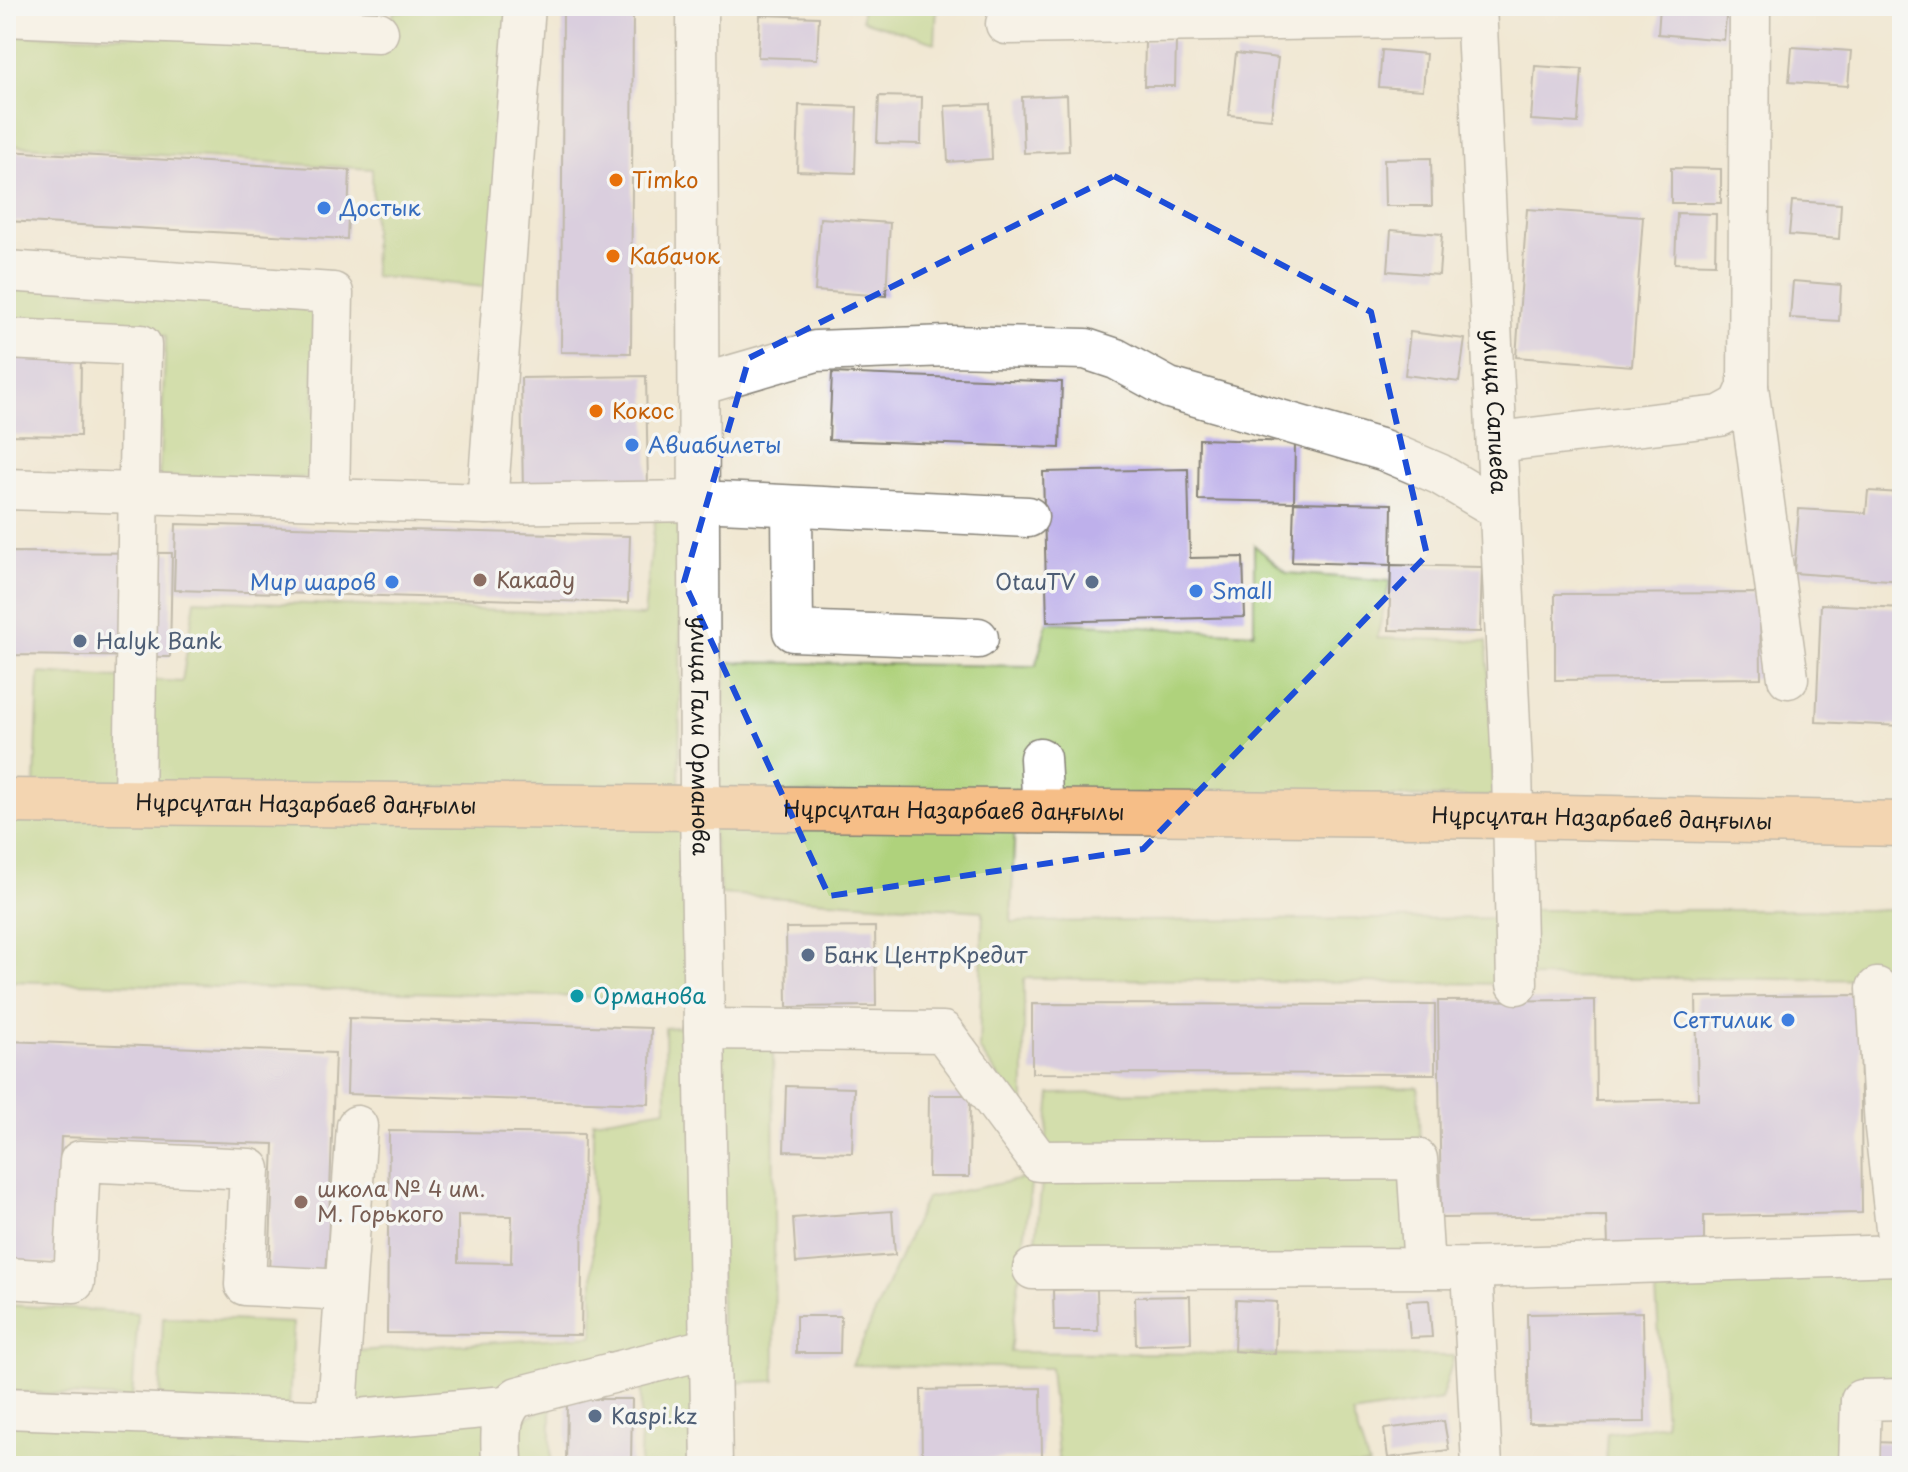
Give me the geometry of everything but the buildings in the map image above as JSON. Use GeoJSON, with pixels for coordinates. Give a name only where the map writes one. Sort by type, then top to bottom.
{"type":"FeatureCollection","features":[{"type":"Feature","properties":{"kind":"main road","name":"Нұрсұлтан Назарбаев даңғылы"},"geometry":{"type":"LineString","coordinates":[[6,801],[1514,816],[1902,824]]}},
{"type":"Feature","properties":{"kind":"street"},"geometry":{"type":"LineString","coordinates":[[487,504],[525,6]]}},
{"type":"Feature","properties":{"kind":"street","name":"улица Гали Орманова"},"geometry":{"type":"LineString","coordinates":[[697,6],[700,808],[712,1466]]}},
{"type":"Feature","properties":{"kind":"street"},"geometry":{"type":"LineString","coordinates":[[1750,6],[1748,387],[1788,678]]}},
{"type":"Feature","properties":{"kind":"street"},"geometry":{"type":"LineString","coordinates":[[1006,24],[1476,11]]}},
{"type":"Feature","properties":{"kind":"street","name":"улица Сапиева"},"geometry":{"type":"LineString","coordinates":[[1476,11],[1514,816],[1517,984]]}},
{"type":"Feature","properties":{"kind":"street"},"geometry":{"type":"LineString","coordinates":[[6,16],[378,32]]}},
{"type":"Feature","properties":{"kind":"street"},"geometry":{"type":"LineString","coordinates":[[6,271],[333,293],[329,499]]}},
{"type":"Feature","properties":{"kind":"street"},"geometry":{"type":"LineString","coordinates":[[6,339],[141,345],[134,802]]}},
{"type":"Feature","properties":{"kind":"street"},"geometry":{"type":"LineString","coordinates":[[699,385],[816,351],[948,346],[1086,349],[1116,359],[1169,388],[1383,450],[1439,474],[1500,510]]}},
{"type":"Feature","properties":{"kind":"street"},"geometry":{"type":"LineString","coordinates":[[1497,442],[1720,416],[1740,405],[1748,387]]}},
{"type":"Feature","properties":{"kind":"street"},"geometry":{"type":"LineString","coordinates":[[6,489],[487,504],[699,501],[1028,517]]}},
{"type":"Feature","properties":{"kind":"street"},"geometry":{"type":"LineString","coordinates":[[792,506],[793,631],[978,638]]}},
{"type":"Feature","properties":{"kind":"street"},"geometry":{"type":"LineString","coordinates":[[1040,758],[1043,812]]}},
{"type":"Feature","properties":{"kind":"street"},"geometry":{"type":"LineString","coordinates":[[1033,1269],[1472,1268],[1899,1255],[1894,1128],[1877,988]]}},
{"type":"Feature","properties":{"kind":"street"},"geometry":{"type":"LineString","coordinates":[[704,1029],[943,1032],[1039,1161],[1417,1159],[1424,1268]]}},
{"type":"Feature","properties":{"kind":"street"},"geometry":{"type":"LineString","coordinates":[[336,1421],[357,1126]]}},
{"type":"Feature","properties":{"kind":"street"},"geometry":{"type":"LineString","coordinates":[[6,1278],[74,1282],[80,1161],[250,1169],[245,1285],[345,1290]]}},
{"type":"Feature","properties":{"kind":"street"},"geometry":{"type":"LineString","coordinates":[[1472,1268],[1482,1466]]}},
{"type":"Feature","properties":{"kind":"street"},"geometry":{"type":"LineString","coordinates":[[6,1408],[336,1421],[506,1406],[518,1397],[710,1348]]}},
{"type":"Feature","properties":{"kind":"street"},"geometry":{"type":"LineString","coordinates":[[1859,1466],[1861,1400],[1902,1399]]}},
{"type":"Feature","properties":{"kind":"street"},"geometry":{"type":"LineString","coordinates":[[502,1466],[502,1421],[506,1406]]}},
{"type":"Feature","properties":{"kind":"highlighted area"},"geometry":{"type":"Polygon","coordinates":[[[1114,176],[1371,312],[1427,555],[1143,849],[829,896],[684,582],[749,358],[1114,176]]]}},
{"type":"Feature","properties":{"kind":"green space"},"geometry":{"type":"Polygon","coordinates":[[[462,6],[525,6],[504,289],[374,276],[372,169],[6,145],[6,35],[396,39],[393,12],[462,6]]]}},
{"type":"Feature","properties":{"kind":"green space"},"geometry":{"type":"Polygon","coordinates":[[[862,6],[937,6],[935,43],[862,20],[862,6]]]}},
{"type":"Feature","properties":{"kind":"green space"},"geometry":{"type":"Polygon","coordinates":[[[6,285],[313,307],[316,478],[159,477],[166,336],[6,319],[6,285]]]}},
{"type":"Feature","properties":{"kind":"green space"},"geometry":{"type":"Polygon","coordinates":[[[682,519],[679,790],[35,786],[39,673],[182,682],[195,600],[644,616],[655,520],[682,519]]]}},
{"type":"Feature","properties":{"kind":"green space"},"geometry":{"type":"Polygon","coordinates":[[[1254,545],[1287,573],[1390,581],[1377,638],[1487,641],[1494,797],[713,793],[727,662],[1036,666],[1047,622],[1254,633],[1254,545]]]}},
{"type":"Feature","properties":{"kind":"green space"},"geometry":{"type":"Polygon","coordinates":[[[6,813],[689,822],[693,1000],[6,981],[6,813]]]}},
{"type":"Feature","properties":{"kind":"green space"},"geometry":{"type":"Polygon","coordinates":[[[1015,818],[1011,922],[1507,918],[1510,984],[1024,978],[1024,1113],[979,1049],[983,911],[721,894],[711,822],[1015,818]]]}},
{"type":"Feature","properties":{"kind":"green space"},"geometry":{"type":"Polygon","coordinates":[[[1529,910],[1902,910],[1902,980],[1530,977],[1529,910]]]}},
{"type":"Feature","properties":{"kind":"green space"},"geometry":{"type":"Polygon","coordinates":[[[693,1026],[697,1338],[498,1388],[485,1466],[6,1466],[6,1419],[346,1431],[340,1352],[593,1336],[593,1121],[666,1109],[665,1028],[693,1026]]]}},
{"type":"Feature","properties":{"kind":"green space"},"geometry":{"type":"Polygon","coordinates":[[[773,1038],[775,1381],[722,1383],[717,1042],[773,1038]]]}},
{"type":"Feature","properties":{"kind":"green space"},"geometry":{"type":"Polygon","coordinates":[[[1418,1087],[1424,1268],[1033,1269],[1051,1094],[1418,1087]]]}},
{"type":"Feature","properties":{"kind":"green space"},"geometry":{"type":"Polygon","coordinates":[[[1032,1177],[1010,1352],[1454,1356],[1441,1400],[1352,1414],[1369,1466],[1059,1466],[1050,1368],[852,1365],[926,1198],[1032,1177]]]}},
{"type":"Feature","properties":{"kind":"green space"},"geometry":{"type":"Polygon","coordinates":[[[1902,1269],[1902,1385],[1840,1466],[1605,1466],[1607,1433],[1665,1424],[1655,1277],[1902,1269]]]}},
{"type":"Feature","properties":{"kind":"green space"},"geometry":{"type":"Polygon","coordinates":[[[6,1305],[138,1313],[132,1399],[6,1391],[6,1305]]]}},
{"type":"Feature","properties":{"kind":"green space"},"geometry":{"type":"Polygon","coordinates":[[[163,1317],[293,1323],[289,1409],[160,1403],[163,1317]]]}},
{"type":"Feature","properties":{"kind":"green space"},"geometry":{"type":"Polygon","coordinates":[[[698,1364],[700,1466],[640,1466],[641,1389],[698,1364]]]}},
{"type":"Feature","properties":{"kind":"green space"},"geometry":{"type":"Polygon","coordinates":[[[551,1408],[551,1466],[520,1466],[521,1419],[551,1408]]]}},
{"type":"Feature","properties":{"kind":"place","name":"Timko"},"geometry":{"type":"Point","coordinates":[616,180]}},
{"type":"Feature","properties":{"kind":"place","name":"Достык"},"geometry":{"type":"Point","coordinates":[324,208]}},
{"type":"Feature","properties":{"kind":"place","name":"Кабачок"},"geometry":{"type":"Point","coordinates":[613,256]}},
{"type":"Feature","properties":{"kind":"place","name":"Кокос"},"geometry":{"type":"Point","coordinates":[596,411]}},
{"type":"Feature","properties":{"kind":"place","name":"Авиабилеты"},"geometry":{"type":"Point","coordinates":[632,445]}},
{"type":"Feature","properties":{"kind":"place","name":"Какаду"},"geometry":{"type":"Point","coordinates":[480,580]}},
{"type":"Feature","properties":{"kind":"place","name":"Мир шаров"},"geometry":{"type":"Point","coordinates":[392,582]}},
{"type":"Feature","properties":{"kind":"place","name":"OtauTV"},"geometry":{"type":"Point","coordinates":[1092,582]}},
{"type":"Feature","properties":{"kind":"place","name":"Small"},"geometry":{"type":"Point","coordinates":[1196,591]}},
{"type":"Feature","properties":{"kind":"place","name":"Halyk Bank"},"geometry":{"type":"Point","coordinates":[80,641]}},
{"type":"Feature","properties":{"kind":"place","name":"Банк ЦентрКредит"},"geometry":{"type":"Point","coordinates":[808,955]}},
{"type":"Feature","properties":{"kind":"place","name":"Орманова"},"geometry":{"type":"Point","coordinates":[577,996]}},
{"type":"Feature","properties":{"kind":"place","name":"Сеттилик"},"geometry":{"type":"Point","coordinates":[1788,1020]}},
{"type":"Feature","properties":{"kind":"place","name":"школа № 4 им. М. Горького"},"geometry":{"type":"Point","coordinates":[301,1202]}},
{"type":"Feature","properties":{"kind":"place","name":"Kaspi.kz"},"geometry":{"type":"Point","coordinates":[595,1416]}}]}
